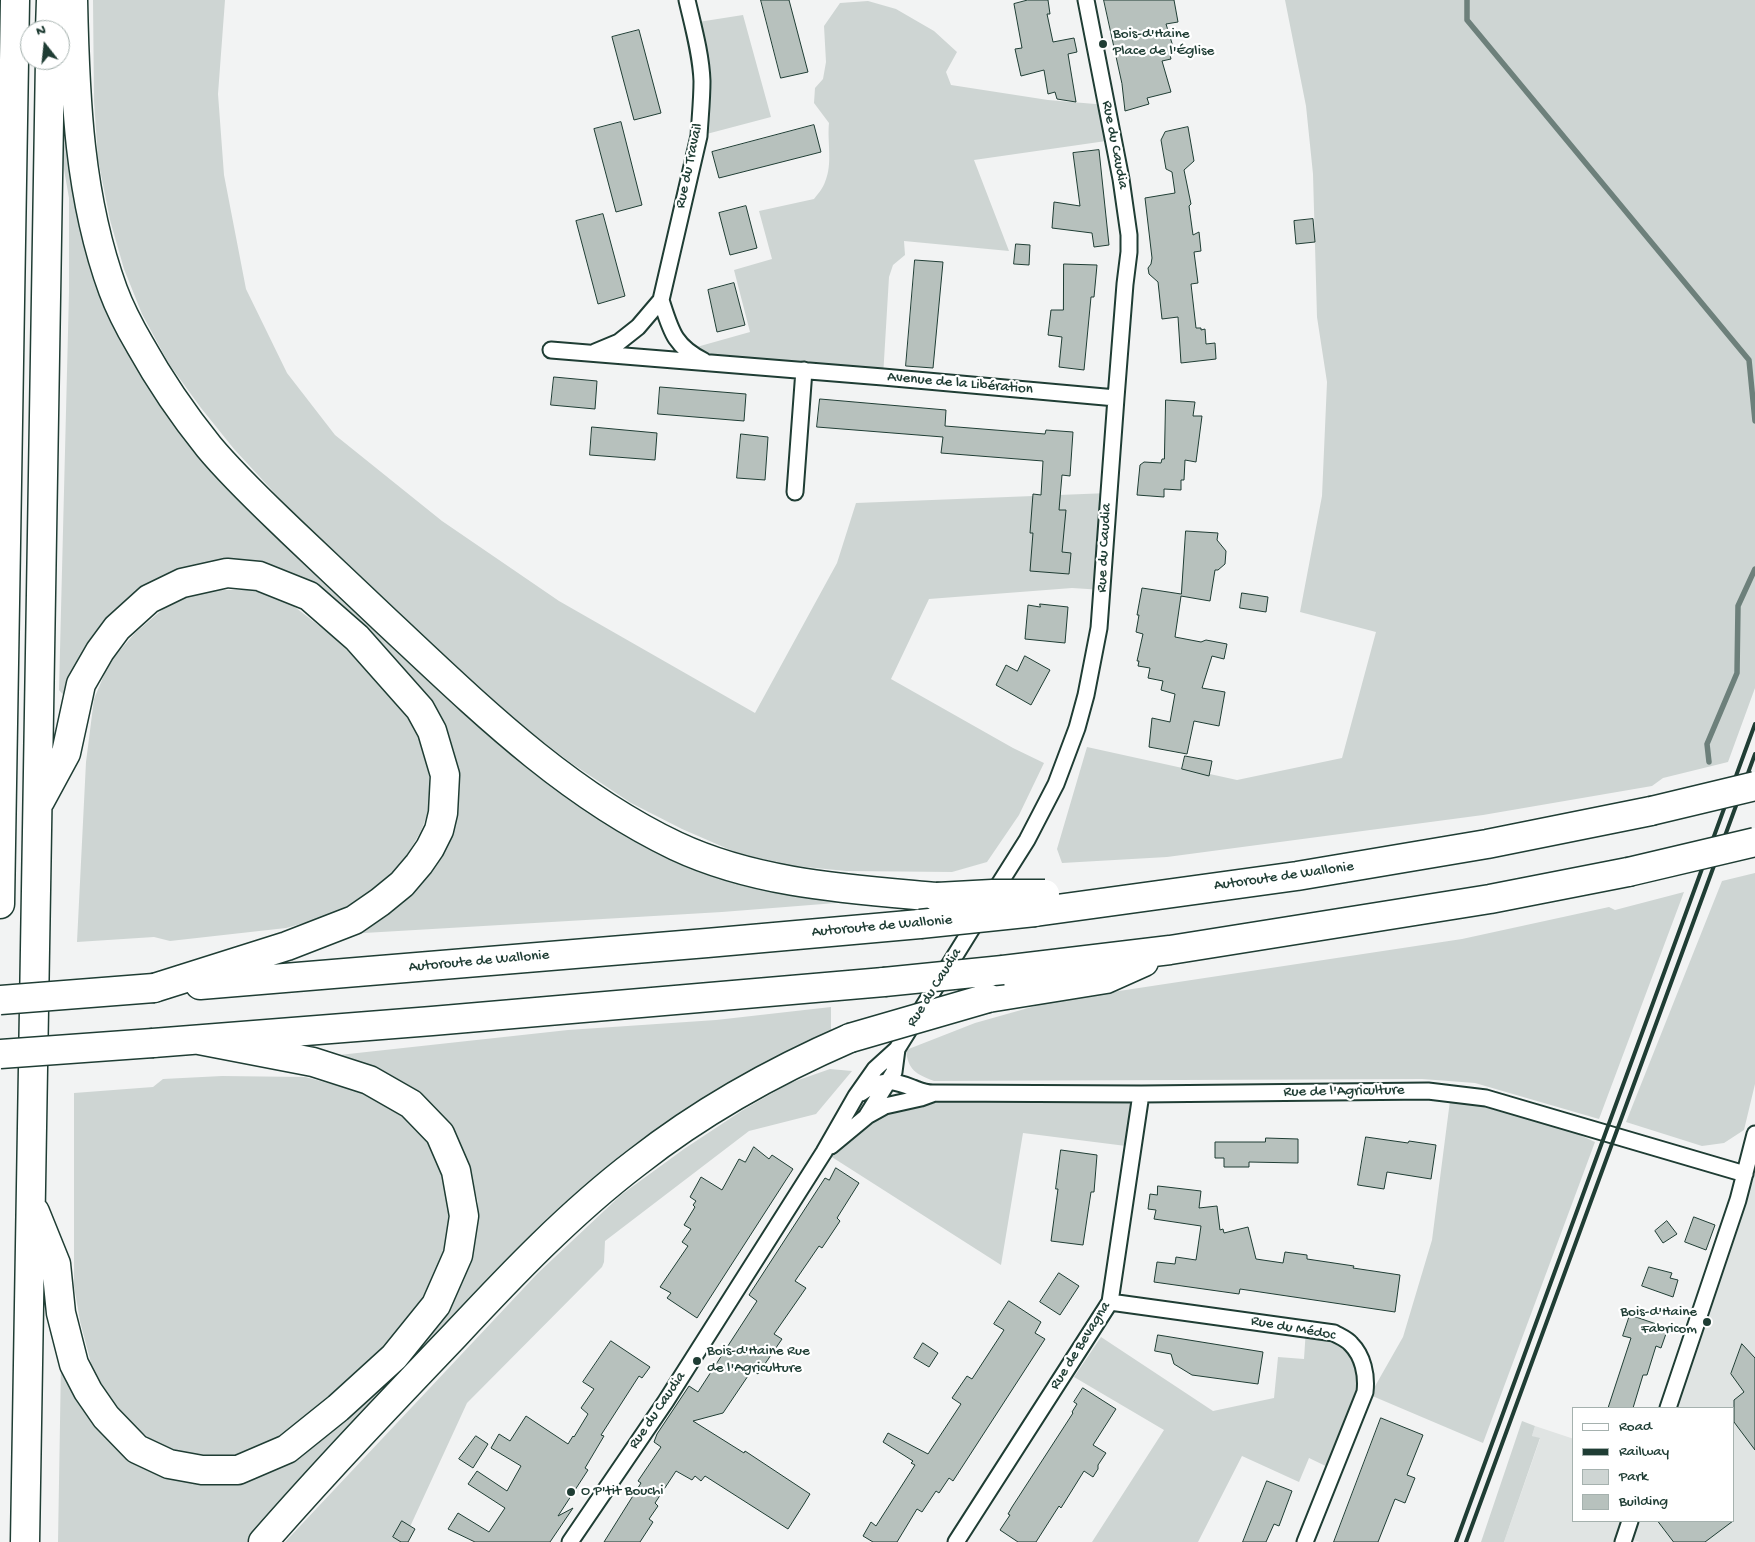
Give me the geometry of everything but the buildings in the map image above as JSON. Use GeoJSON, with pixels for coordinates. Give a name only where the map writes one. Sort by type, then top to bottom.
{"type":"FeatureCollection","features":[{"type":"Feature","properties":{"kind":"highway"},"geometry":{"type":"LineString","coordinates":[[0,904],[15,0]]}},
{"type":"Feature","properties":{"kind":"highway"},"geometry":{"type":"LineString","coordinates":[[50,20],[51,0]]}},
{"type":"Feature","properties":{"kind":"highway"},"geometry":{"type":"LineString","coordinates":[[73,0],[78,130],[87,196],[102,258],[114,292],[129,325],[166,389],[210,448],[261,502],[501,728],[563,778],[630,821],[678,847],[734,868],[788,880],[840,888],[937,897],[992,894],[1040,903]]}},
{"type":"Feature","properties":{"kind":"highway"},"geometry":{"type":"LineString","coordinates":[[26,1542],[30,1200],[50,70]]}},
{"type":"Feature","properties":{"kind":"highway"},"geometry":{"type":"LineString","coordinates":[[38,805],[66,753],[81,684],[100,652],[117,628],[148,599],[182,583],[226,573],[259,576],[309,596],[357,638],[420,709],[432,731],[445,775],[443,813],[439,830],[430,848],[402,884],[354,920],[287,946],[154,988]]}},
{"type":"Feature","properties":{"kind":"highway","name":"Autoroute de Wallonie"},"geometry":{"type":"LineString","coordinates":[[0,1000],[920,924],[1040,903],[1068,906],[1297,876],[1487,844],[1651,811],[1755,786]]}},
{"type":"Feature","properties":{"kind":"highway"},"geometry":{"type":"LineString","coordinates":[[0,1054],[199,1040],[884,982],[1170,950],[1490,899],[1628,872],[1755,842]]}},
{"type":"Feature","properties":{"kind":"highway"},"geometry":{"type":"LineString","coordinates":[[263,1542],[387,1405],[526,1261],[636,1162],[696,1120],[755,1083],[850,1038],[988,998],[1106,979],[1170,950]]}},
{"type":"Feature","properties":{"kind":"highway"},"geometry":{"type":"LineString","coordinates":[[30,1200],[56,1264],[61,1312],[74,1364],[88,1391],[106,1417],[137,1449],[169,1464],[202,1470],[238,1470],[287,1449],[338,1408],[394,1357],[436,1305],[458,1255],[464,1216],[456,1171],[440,1134],[411,1104],[369,1080],[313,1062],[199,1040]]}},
{"type":"Feature","properties":{"kind":"street","name":"Rue du Travail"},"geometry":{"type":"LineString","coordinates":[[591,354],[619,342],[638,327],[660,300],[698,136],[700,116],[702,80],[697,45],[687,0]]}},
{"type":"Feature","properties":{"kind":"street","name":"Rue du Caudia"},"geometry":{"type":"LineString","coordinates":[[824,1152],[866,1117],[881,1087],[894,1072],[896,1056],[1043,812],[1056,784],[1077,728],[1086,695],[1099,628],[1129,235],[1121,178],[1086,0]]}},
{"type":"Feature","properties":{"kind":"street"},"geometry":{"type":"LineString","coordinates":[[660,300],[675,340],[690,354],[708,363]]}},
{"type":"Feature","properties":{"kind":"street","name":"Avenue de la Libération"},"geometry":{"type":"LineString","coordinates":[[550,350],[804,370],[1116,398]]}},
{"type":"Feature","properties":{"kind":"street"},"geometry":{"type":"LineString","coordinates":[[795,492],[804,370]]}},
{"type":"Feature","properties":{"kind":"street"},"geometry":{"type":"LineString","coordinates":[[896,1056],[901,1073],[914,1088]]}},
{"type":"Feature","properties":{"kind":"street","name":"Rue du Caudia"},"geometry":{"type":"LineString","coordinates":[[570,1542],[666,1401],[824,1152],[856,1096],[875,1069],[896,1056]]}},
{"type":"Feature","properties":{"kind":"street"},"geometry":{"type":"LineString","coordinates":[[875,1069],[873,1078],[881,1087],[882,1099],[896,1102]]}},
{"type":"Feature","properties":{"kind":"street","name":"Rue de l'Agriculture"},"geometry":{"type":"LineString","coordinates":[[881,1087],[897,1081],[923,1093],[1142,1094],[1428,1091],[1486,1098],[1745,1174]]}},
{"type":"Feature","properties":{"kind":"street"},"geometry":{"type":"LineString","coordinates":[[856,1096],[881,1087]]}},
{"type":"Feature","properties":{"kind":"street","name":"Rue de l'Agriculture"},"geometry":{"type":"LineString","coordinates":[[866,1117],[896,1102],[921,1098],[932,1093]]}},
{"type":"Feature","properties":{"kind":"street","name":"Rue de Bevagna"},"geometry":{"type":"LineString","coordinates":[[956,1542],[1110,1302],[1142,1094]]}},
{"type":"Feature","properties":{"kind":"street"},"geometry":{"type":"LineString","coordinates":[[1668,1407],[1738,1200],[1755,1134]]}},
{"type":"Feature","properties":{"kind":"street","name":"Rue du Médoc"},"geometry":{"type":"LineString","coordinates":[[1110,1302],[1334,1333],[1350,1342],[1358,1353],[1365,1372],[1365,1392],[1305,1542]]}},
{"type":"Feature","properties":{"kind":"street"},"geometry":{"type":"LineString","coordinates":[[1623,1542],[1630,1522]]}},
{"type":"Feature","properties":{"kind":"shaded area"},"geometry":{"type":"Polygon","coordinates":[[[1755,1136],[1755,1542],[1640,1542],[1625,1538],[1623,1542],[1504,1542],[1540,1439],[1532,1436],[1535,1426],[1572,1438],[1572,1522],[1735,1522],[1735,1407],[1668,1407],[1755,1136]]]}},
{"type":"Feature","properties":{"kind":"green space"},"geometry":{"type":"Polygon","coordinates":[[[93,0],[225,0],[218,94],[224,175],[246,289],[287,373],[335,435],[442,521],[559,601],[755,713],[837,563],[856,503],[1109,493],[1103,590],[1072,588],[929,599],[891,679],[1013,748],[1044,763],[1019,815],[987,862],[952,872],[846,871],[785,865],[735,852],[682,829],[631,803],[571,763],[512,718],[281,500],[234,449],[169,364],[142,314],[124,269],[110,220],[98,159],[94,101],[93,0]]]}},
{"type":"Feature","properties":{"kind":"green space"},"geometry":{"type":"Polygon","coordinates":[[[1285,0],[1755,0],[1755,688],[1728,762],[1663,778],[1652,786],[1483,815],[1167,857],[1062,863],[1057,849],[1087,747],[1237,780],[1342,758],[1376,632],[1300,612],[1322,496],[1327,382],[1317,317],[1313,174],[1306,106],[1285,0]]]}},
{"type":"Feature","properties":{"kind":"green space"},"geometry":{"type":"Polygon","coordinates":[[[868,1],[896,9],[934,31],[957,52],[946,72],[951,85],[1048,100],[1107,105],[1113,140],[974,160],[1009,251],[904,241],[905,255],[893,265],[889,277],[883,377],[708,363],[686,350],[750,332],[734,270],[772,259],[759,211],[814,199],[824,184],[829,168],[829,123],[814,103],[815,88],[823,79],[826,62],[824,26],[840,3],[868,1]]]}},
{"type":"Feature","properties":{"kind":"green space"},"geometry":{"type":"Polygon","coordinates":[[[743,15],[771,117],[699,136],[692,23],[743,15]]]}},
{"type":"Feature","properties":{"kind":"green space"},"geometry":{"type":"Polygon","coordinates":[[[62,99],[68,100],[77,192],[180,426],[662,853],[718,877],[874,900],[722,912],[347,934],[423,875],[440,719],[411,677],[326,595],[227,560],[180,568],[146,584],[115,611],[84,651],[66,698],[59,690],[69,292],[69,198],[62,158],[62,99]]]}},
{"type":"Feature","properties":{"kind":"green space"},"geometry":{"type":"Polygon","coordinates":[[[203,590],[257,590],[291,604],[331,635],[403,704],[420,735],[429,776],[430,807],[421,831],[402,864],[370,894],[326,917],[286,928],[170,941],[154,937],[77,942],[86,762],[94,699],[109,663],[135,633],[169,604],[203,590]]]}},
{"type":"Feature","properties":{"kind":"green space"},"geometry":{"type":"Polygon","coordinates":[[[1755,873],[1755,1084],[1744,1130],[1724,1143],[1702,1146],[1626,1122],[1722,881],[1755,873]]]}},
{"type":"Feature","properties":{"kind":"green space"},"geometry":{"type":"Polygon","coordinates":[[[1684,892],[1599,1119],[1475,1083],[1422,1079],[934,1081],[914,1070],[907,1057],[906,1050],[975,1023],[1053,1001],[1462,939],[1609,907],[1615,910],[1684,892]]]}},
{"type":"Feature","properties":{"kind":"green space"},"geometry":{"type":"Polygon","coordinates":[[[831,1007],[831,1036],[673,1123],[252,1542],[58,1542],[61,1363],[85,1410],[121,1453],[161,1474],[235,1481],[280,1468],[315,1446],[374,1394],[427,1334],[461,1284],[475,1238],[478,1202],[468,1166],[379,1073],[339,1055],[568,1030],[716,1020],[831,1007]]]}},
{"type":"Feature","properties":{"kind":"green space"},"geometry":{"type":"Polygon","coordinates":[[[830,1069],[852,1071],[816,1114],[749,1131],[605,1241],[602,1267],[467,1403],[403,1542],[285,1542],[538,1273],[621,1195],[684,1149],[743,1110],[790,1083],[830,1069]]]}},
{"type":"Feature","properties":{"kind":"green space"},"geometry":{"type":"Polygon","coordinates":[[[222,1076],[305,1077],[370,1094],[402,1114],[432,1144],[447,1174],[454,1208],[452,1239],[423,1304],[384,1350],[308,1422],[275,1444],[241,1455],[211,1457],[187,1454],[154,1442],[130,1422],[107,1394],[91,1363],[80,1321],[74,1286],[74,1093],[153,1087],[163,1079],[222,1076]]]}},
{"type":"Feature","properties":{"kind":"green space"},"geometry":{"type":"Polygon","coordinates":[[[1451,1093],[1528,1111],[1595,1142],[1483,1443],[1370,1395],[1403,1337],[1432,1240],[1451,1093]]]}},
{"type":"Feature","properties":{"kind":"green space"},"geometry":{"type":"Polygon","coordinates":[[[1141,1094],[1134,1147],[1023,1133],[1001,1265],[824,1152],[866,1117],[921,1098],[1141,1094]]]}},
{"type":"Feature","properties":{"kind":"green space"},"geometry":{"type":"Polygon","coordinates":[[[1306,1329],[1334,1333],[1365,1372],[1334,1470],[1309,1458],[1299,1482],[1242,1456],[1198,1542],[1092,1542],[1164,1430],[1074,1377],[1101,1337],[1213,1411],[1274,1398],[1278,1357],[1304,1359],[1306,1329]]]}},
{"type":"Feature","properties":{"kind":"green space"},"geometry":{"type":"Polygon","coordinates":[[[1522,1421],[1535,1426],[1532,1436],[1540,1438],[1504,1542],[1481,1542],[1522,1421]]]}},
{"type":"Feature","properties":{"kind":"waterway"},"geometry":{"type":"LineString","coordinates":[[1467,0],[1467,20],[1749,360],[1755,421]]}},
{"type":"Feature","properties":{"kind":"waterway"},"geometry":{"type":"LineString","coordinates":[[1709,762],[1707,744],[1737,673],[1738,606],[1755,569]]}},
{"type":"Feature","properties":{"kind":"railway"},"geometry":{"type":"LineString","coordinates":[[1456,1542],[1755,724]]}},
{"type":"Feature","properties":{"kind":"railway"},"geometry":{"type":"LineString","coordinates":[[1466,1542],[1755,754]]}},
{"type":"Feature","properties":{"kind":"place","name":"Bois-d'Haine Place de l'Église"},"geometry":{"type":"Point","coordinates":[1103,44]}},
{"type":"Feature","properties":{"kind":"place","name":"Bois-d'Haine Fabricom"},"geometry":{"type":"Point","coordinates":[1707,1322]}},
{"type":"Feature","properties":{"kind":"place","name":"Bois-d'Haine Rue de l'Agriculture"},"geometry":{"type":"Point","coordinates":[697,1361]}},
{"type":"Feature","properties":{"kind":"place","name":"O P'tit Bouchi"},"geometry":{"type":"Point","coordinates":[571,1492]}}]}
